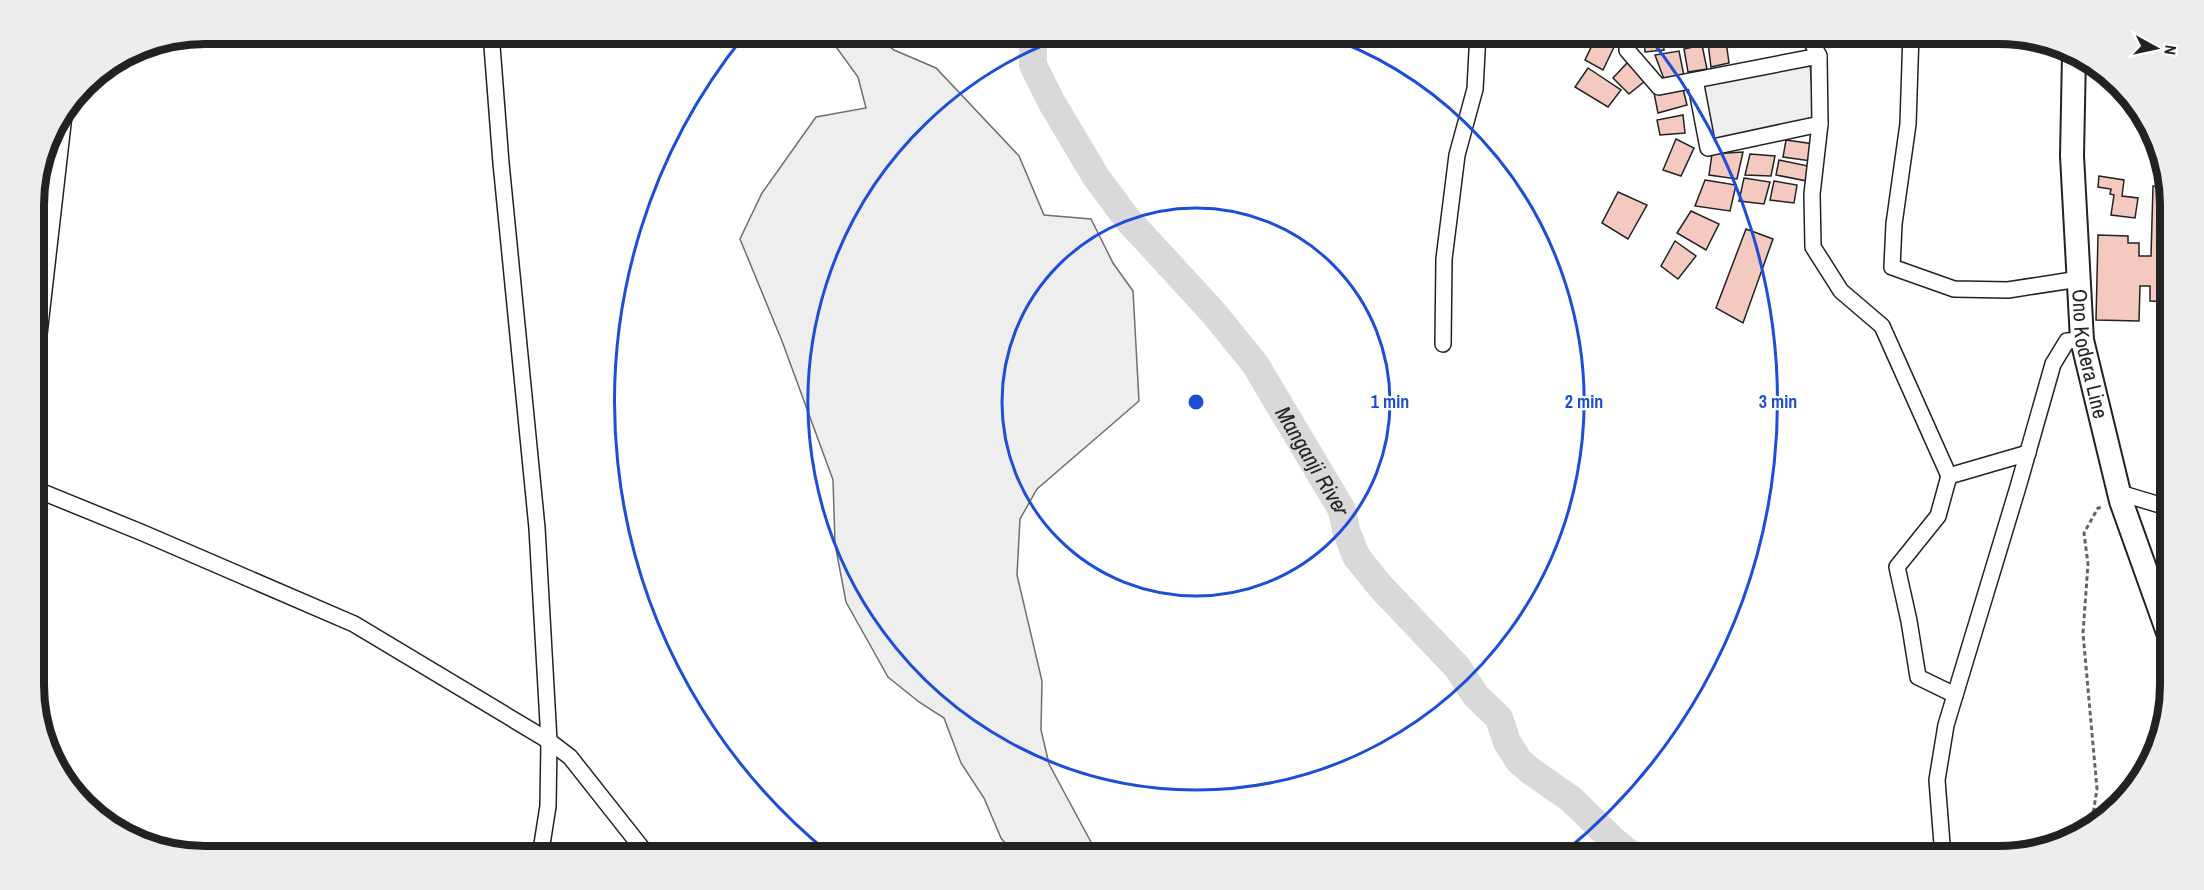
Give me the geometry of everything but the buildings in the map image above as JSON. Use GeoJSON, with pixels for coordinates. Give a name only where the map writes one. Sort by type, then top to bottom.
{"type":"FeatureCollection","features":[{"type":"Feature","properties":{"kind":"main road","name":"Ono Kodera Line"},"geometry":{"type":"LineString","coordinates":[[2074,62],[2072,156],[2082,340],[2121,497],[2160,609]]}},
{"type":"Feature","properties":{"kind":"street"},"geometry":{"type":"LineString","coordinates":[[1443,344],[1444,259],[1458,154],[1475,89],[1477,43]]}},
{"type":"Feature","properties":{"kind":"street"},"geometry":{"type":"LineString","coordinates":[[1630,43],[1627,51],[1659,87],[1819,56]]}},
{"type":"Feature","properties":{"kind":"street"},"geometry":{"type":"LineString","coordinates":[[1812,43],[1819,56],[1820,124],[1812,194],[1813,247],[1841,291],[1882,326],[1949,476],[1938,516],[1896,567],[1909,621],[1918,677],[1955,695]]}},
{"type":"Feature","properties":{"kind":"street"},"geometry":{"type":"LineString","coordinates":[[1911,43],[1908,124],[1894,224],[1892,267],[1954,289],[2008,290],[2079,279]]}},
{"type":"Feature","properties":{"kind":"street"},"geometry":{"type":"LineString","coordinates":[[492,44],[502,175],[537,528],[549,741],[548,806],[542,846]]}},
{"type":"Feature","properties":{"kind":"street"},"geometry":{"type":"LineString","coordinates":[[1695,80],[1708,148],[1820,124]]}},
{"type":"Feature","properties":{"kind":"street"},"geometry":{"type":"LineString","coordinates":[[44,264],[58,138]]}},
{"type":"Feature","properties":{"kind":"street"},"geometry":{"type":"LineString","coordinates":[[1942,846],[1937,780],[1946,725],[2053,364],[2067,341],[2082,340]]}},
{"type":"Feature","properties":{"kind":"street"},"geometry":{"type":"LineString","coordinates":[[1949,476],[2028,453]]}},
{"type":"Feature","properties":{"kind":"street"},"geometry":{"type":"LineString","coordinates":[[44,493],[354,624],[549,741],[570,757],[640,846]]}},
{"type":"Feature","properties":{"kind":"street"},"geometry":{"type":"LineString","coordinates":[[2121,497],[2160,506]]}},
{"type":"Feature","properties":{"kind":"path"},"geometry":{"type":"LineString","coordinates":[[2093,817],[2097,789],[2084,633],[2088,564],[2084,533],[2098,508],[2121,497]]}},
{"type":"Feature","properties":{"kind":"shaded area"},"geometry":{"type":"Polygon","coordinates":[[[834,44],[886,44],[894,50],[936,68],[1019,156],[1044,215],[1091,219],[1113,263],[1133,291],[1139,401],[1037,489],[1020,519],[1017,575],[1042,681],[1041,730],[1049,764],[1093,846],[1008,846],[1001,838],[984,798],[961,763],[944,718],[919,702],[888,677],[846,602],[835,544],[833,480],[782,341],[740,239],[762,193],[816,117],[866,108],[858,77],[834,44]]]}},
{"type":"Feature","properties":{"kind":"shaded area"},"geometry":{"type":"Polygon","coordinates":[[[1810,64],[1814,119],[1711,142],[1704,85],[1810,64]]]}},
{"type":"Feature","properties":{"kind":"waterway","name":"Manganji River"},"geometry":{"type":"LineString","coordinates":[[1033,44],[1033,65],[1052,103],[1096,177],[1128,220],[1212,311],[1255,364],[1342,510],[1346,530],[1356,556],[1380,586],[1457,667],[1476,696],[1499,718],[1507,742],[1519,761],[1571,799],[1620,846]]}}]}
